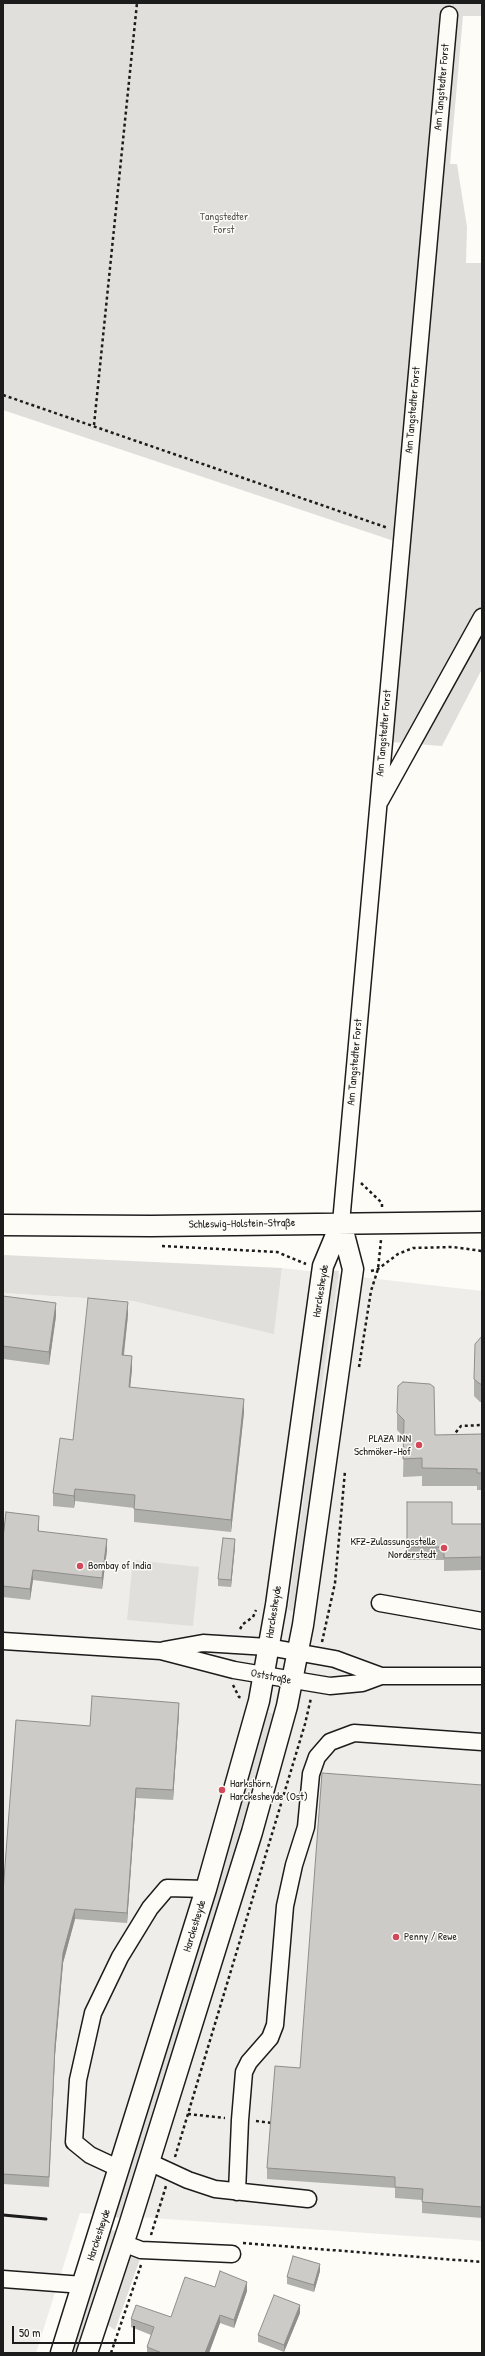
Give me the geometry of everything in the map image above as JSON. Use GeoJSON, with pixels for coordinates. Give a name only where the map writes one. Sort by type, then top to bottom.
{"type":"FeatureCollection","features":[{"type":"Feature","properties":{"kind":"main road","name":"Schleswig-Holstein-Straße"},"geometry":{"type":"LineString","coordinates":[[3,1225],[151,1226],[341,1222],[482,1222]]}},
{"type":"Feature","properties":{"kind":"main road","name":"Harckesheyde"},"geometry":{"type":"LineString","coordinates":[[61,2353],[206,1889],[234,1795],[264,1675],[324,1266],[341,1222]]}},
{"type":"Feature","properties":{"kind":"main road"},"geometry":{"type":"LineString","coordinates":[[87,2353],[149,2162],[252,1832],[286,1713],[298,1652],[353,1270],[341,1222]]}},
{"type":"Feature","properties":{"kind":"street","name":"Am Tangstedter Forst"},"geometry":{"type":"LineString","coordinates":[[341,1222],[449,14]]}},
{"type":"Feature","properties":{"kind":"street","name":"Am Tangstedter Forst"},"geometry":{"type":"LineString","coordinates":[[377,806],[482,617]]}},
{"type":"Feature","properties":{"kind":"street"},"geometry":{"type":"LineString","coordinates":[[380,1603],[482,1621]]}},
{"type":"Feature","properties":{"kind":"street","name":"Oststraße"},"geometry":{"type":"LineString","coordinates":[[3,1641],[161,1651],[200,1662],[292,1681],[330,1686],[362,1683],[381,1676],[482,1676]]}},
{"type":"Feature","properties":{"kind":"street","name":"Oststraße"},"geometry":{"type":"LineString","coordinates":[[161,1651],[203,1643],[268,1647],[335,1659],[381,1676]]}},
{"type":"Feature","properties":{"kind":"street"},"geometry":{"type":"LineString","coordinates":[[237,2192],[244,2072],[249,2062],[270,2038],[274,2025],[285,1906],[294,1865],[306,1827],[311,1774],[317,1756],[330,1742],[354,1733],[482,1742]]}},
{"type":"Feature","properties":{"kind":"street"},"geometry":{"type":"LineString","coordinates":[[120,2168],[90,2155],[74,2142],[78,2080],[93,2013],[120,1957],[150,1908],[167,1888],[206,1889]]}},
{"type":"Feature","properties":{"kind":"street"},"geometry":{"type":"LineString","coordinates":[[149,2162],[200,2185],[237,2192],[308,2199]]}},
{"type":"Feature","properties":{"kind":"street"},"geometry":{"type":"LineString","coordinates":[[123,2243],[149,2242],[235,2248]]}},
{"type":"Feature","properties":{"kind":"street"},"geometry":{"type":"LineString","coordinates":[[3,2279],[83,2285]]}},
{"type":"Feature","properties":{"kind":"path"},"geometry":{"type":"LineString","coordinates":[[94,425],[137,3]]}},
{"type":"Feature","properties":{"kind":"path"},"geometry":{"type":"LineString","coordinates":[[3,395],[94,425],[402,533]]}},
{"type":"Feature","properties":{"kind":"path"},"geometry":{"type":"LineString","coordinates":[[347,1158],[364,1188],[382,1203],[382,1209]]}},
{"type":"Feature","properties":{"kind":"path"},"geometry":{"type":"LineString","coordinates":[[161,1246],[277,1252],[305,1264]]}},
{"type":"Feature","properties":{"kind":"path"},"geometry":{"type":"LineString","coordinates":[[358,1375],[372,1291],[378,1269],[380,1247]]}},
{"type":"Feature","properties":{"kind":"path"},"geometry":{"type":"LineString","coordinates":[[369,1271],[378,1269],[398,1254],[413,1248],[453,1247],[482,1251]]}},
{"type":"Feature","properties":{"kind":"path"},"geometry":{"type":"LineString","coordinates":[[447,1442],[461,1426],[482,1425]]}},
{"type":"Feature","properties":{"kind":"path"},"geometry":{"type":"LineString","coordinates":[[321,1648],[335,1583],[345,1466]]}},
{"type":"Feature","properties":{"kind":"path"},"geometry":{"type":"LineString","coordinates":[[238,1631],[248,1620],[253,1617],[258,1618]]}},
{"type":"Feature","properties":{"kind":"path"},"geometry":{"type":"LineString","coordinates":[[233,1682],[233,1686],[239,1697],[243,1698]]}},
{"type":"Feature","properties":{"kind":"path"},"geometry":{"type":"LineString","coordinates":[[111,2353],[149,2242],[306,1724],[311,1696]]}},
{"type":"Feature","properties":{"kind":"path"},"geometry":{"type":"LineString","coordinates":[[149,2242],[159,2236]]}},
{"type":"Feature","properties":{"kind":"path"},"geometry":{"type":"LineString","coordinates":[[235,2248],[482,2262]]}},
{"type":"Feature","properties":{"kind":"shaded area"},"geometry":{"type":"Polygon","coordinates":[[[282,1268],[482,1291],[482,2241],[80,2213],[36,2353],[3,2353],[3,1293],[133,1301],[274,1333],[282,1268]]]}},
{"type":"Feature","properties":{"kind":"green space","name":"Tangstedter Forst"},"geometry":{"type":"Polygon","coordinates":[[[3,3],[482,3],[482,16],[463,16],[450,164],[457,164],[467,227],[466,263],[482,263],[482,669],[442,746],[391,742],[381,681],[394,541],[3,410],[3,3]]]}},
{"type":"Feature","properties":{"kind":"green space"},"geometry":{"type":"Polygon","coordinates":[[[3,1255],[282,1268],[274,1334],[133,1301],[3,1293],[3,1255]]]}},
{"type":"Feature","properties":{"kind":"green space"},"geometry":{"type":"Polygon","coordinates":[[[330,1270],[339,1271],[322,1384],[312,1506],[297,1611],[288,1610],[303,1504],[315,1384],[330,1270]]]}},
{"type":"Feature","properties":{"kind":"green space"},"geometry":{"type":"Polygon","coordinates":[[[133,1560],[199,1567],[193,1626],[127,1620],[133,1560]]]}},
{"type":"Feature","properties":{"kind":"green space"},"geometry":{"type":"Polygon","coordinates":[[[263,1711],[275,1714],[123,2218],[112,2217],[263,1711]]]}},
{"type":"Feature","properties":{"kind":"green space"},"geometry":{"type":"Polygon","coordinates":[[[108,2230],[119,2231],[78,2353],[69,2353],[108,2230]]]}},
{"type":"Feature","properties":{"kind":"green space"},"geometry":{"type":"Polygon","coordinates":[[[130,2252],[141,2256],[115,2330],[106,2324],[130,2252]]]}},
{"type":"Feature","properties":{"kind":"building"},"geometry":{"type":"Polygon","coordinates":[[[3,1296],[56,1303],[49,1352],[3,1346],[3,1296]]]}},
{"type":"Feature","properties":{"kind":"building"},"geometry":{"type":"Polygon","coordinates":[[[88,1298],[128,1302],[122,1355],[132,1356],[129,1387],[244,1399],[231,1520],[134,1509],[135,1495],[75,1489],[74,1496],[53,1493],[60,1438],[73,1440],[88,1298]]]}},
{"type":"Feature","properties":{"kind":"building"},"geometry":{"type":"Polygon","coordinates":[[[482,1336],[482,1384],[480,1384],[474,1379],[475,1344],[482,1336]]]}},
{"type":"Feature","properties":{"kind":"building","name":"PLAZA INN Schmöker-Hof"},"geometry":{"type":"Polygon","coordinates":[[[403,1382],[430,1384],[434,1387],[435,1435],[482,1434],[482,1473],[477,1473],[477,1469],[422,1468],[422,1458],[403,1459],[404,1420],[397,1413],[398,1386],[403,1382]]]}},
{"type":"Feature","properties":{"kind":"building","name":"KFZ-Zulassungsstelle Norderstedt"},"geometry":{"type":"Polygon","coordinates":[[[407,1502],[452,1502],[452,1524],[482,1524],[482,1557],[444,1558],[444,1547],[407,1547],[407,1502]]]}},
{"type":"Feature","properties":{"kind":"building"},"geometry":{"type":"Polygon","coordinates":[[[6,1512],[39,1516],[38,1531],[107,1539],[102,1578],[33,1570],[30,1589],[3,1586],[3,1538],[6,1512]]]}},
{"type":"Feature","properties":{"kind":"building"},"geometry":{"type":"Polygon","coordinates":[[[223,1538],[235,1539],[231,1580],[218,1579],[223,1538]]]}},
{"type":"Feature","properties":{"kind":"building"},"geometry":{"type":"Polygon","coordinates":[[[92,1696],[179,1703],[173,1790],[136,1788],[127,1913],[75,1909],[63,1953],[55,2045],[49,2177],[3,2174],[3,1892],[16,1720],[90,1726],[92,1696]]]}},
{"type":"Feature","properties":{"kind":"building","name":"Penny / Rewe"},"geometry":{"type":"Polygon","coordinates":[[[322,1773],[482,1785],[482,2207],[422,2202],[423,2189],[395,2187],[395,2177],[267,2168],[275,2066],[300,2068],[322,1773]]]}},
{"type":"Feature","properties":{"kind":"building"},"geometry":{"type":"Polygon","coordinates":[[[293,2256],[320,2264],[314,2285],[287,2277],[293,2256]]]}},
{"type":"Feature","properties":{"kind":"building"},"geometry":{"type":"Polygon","coordinates":[[[220,2271],[247,2282],[234,2320],[220,2315],[205,2353],[162,2353],[147,2347],[154,2327],[131,2319],[136,2305],[171,2317],[185,2277],[215,2287],[220,2271]]]}},
{"type":"Feature","properties":{"kind":"building"},"geometry":{"type":"Polygon","coordinates":[[[274,2295],[300,2305],[284,2345],[258,2335],[274,2295]]]}},
{"type":"Feature","properties":{"kind":"railway"},"geometry":{"type":"LineString","coordinates":[[3,2215],[46,2219]]}},
{"type":"Feature","properties":{"kind":"place","name":"PLAZA INN Schmöker-Hof"},"geometry":{"type":"Point","coordinates":[419,1445]}},
{"type":"Feature","properties":{"kind":"place","name":"KFZ-Zulassungsstelle Norderstedt"},"geometry":{"type":"Point","coordinates":[444,1548]}},
{"type":"Feature","properties":{"kind":"place","name":"Bombay of India"},"geometry":{"type":"Point","coordinates":[80,1566]}},
{"type":"Feature","properties":{"kind":"place","name":"Harkshörn, Harckesheyde (Ost)"},"geometry":{"type":"Point","coordinates":[222,1790]}},
{"type":"Feature","properties":{"kind":"place","name":"Penny / Rewe"},"geometry":{"type":"Point","coordinates":[396,1937]}}]}
